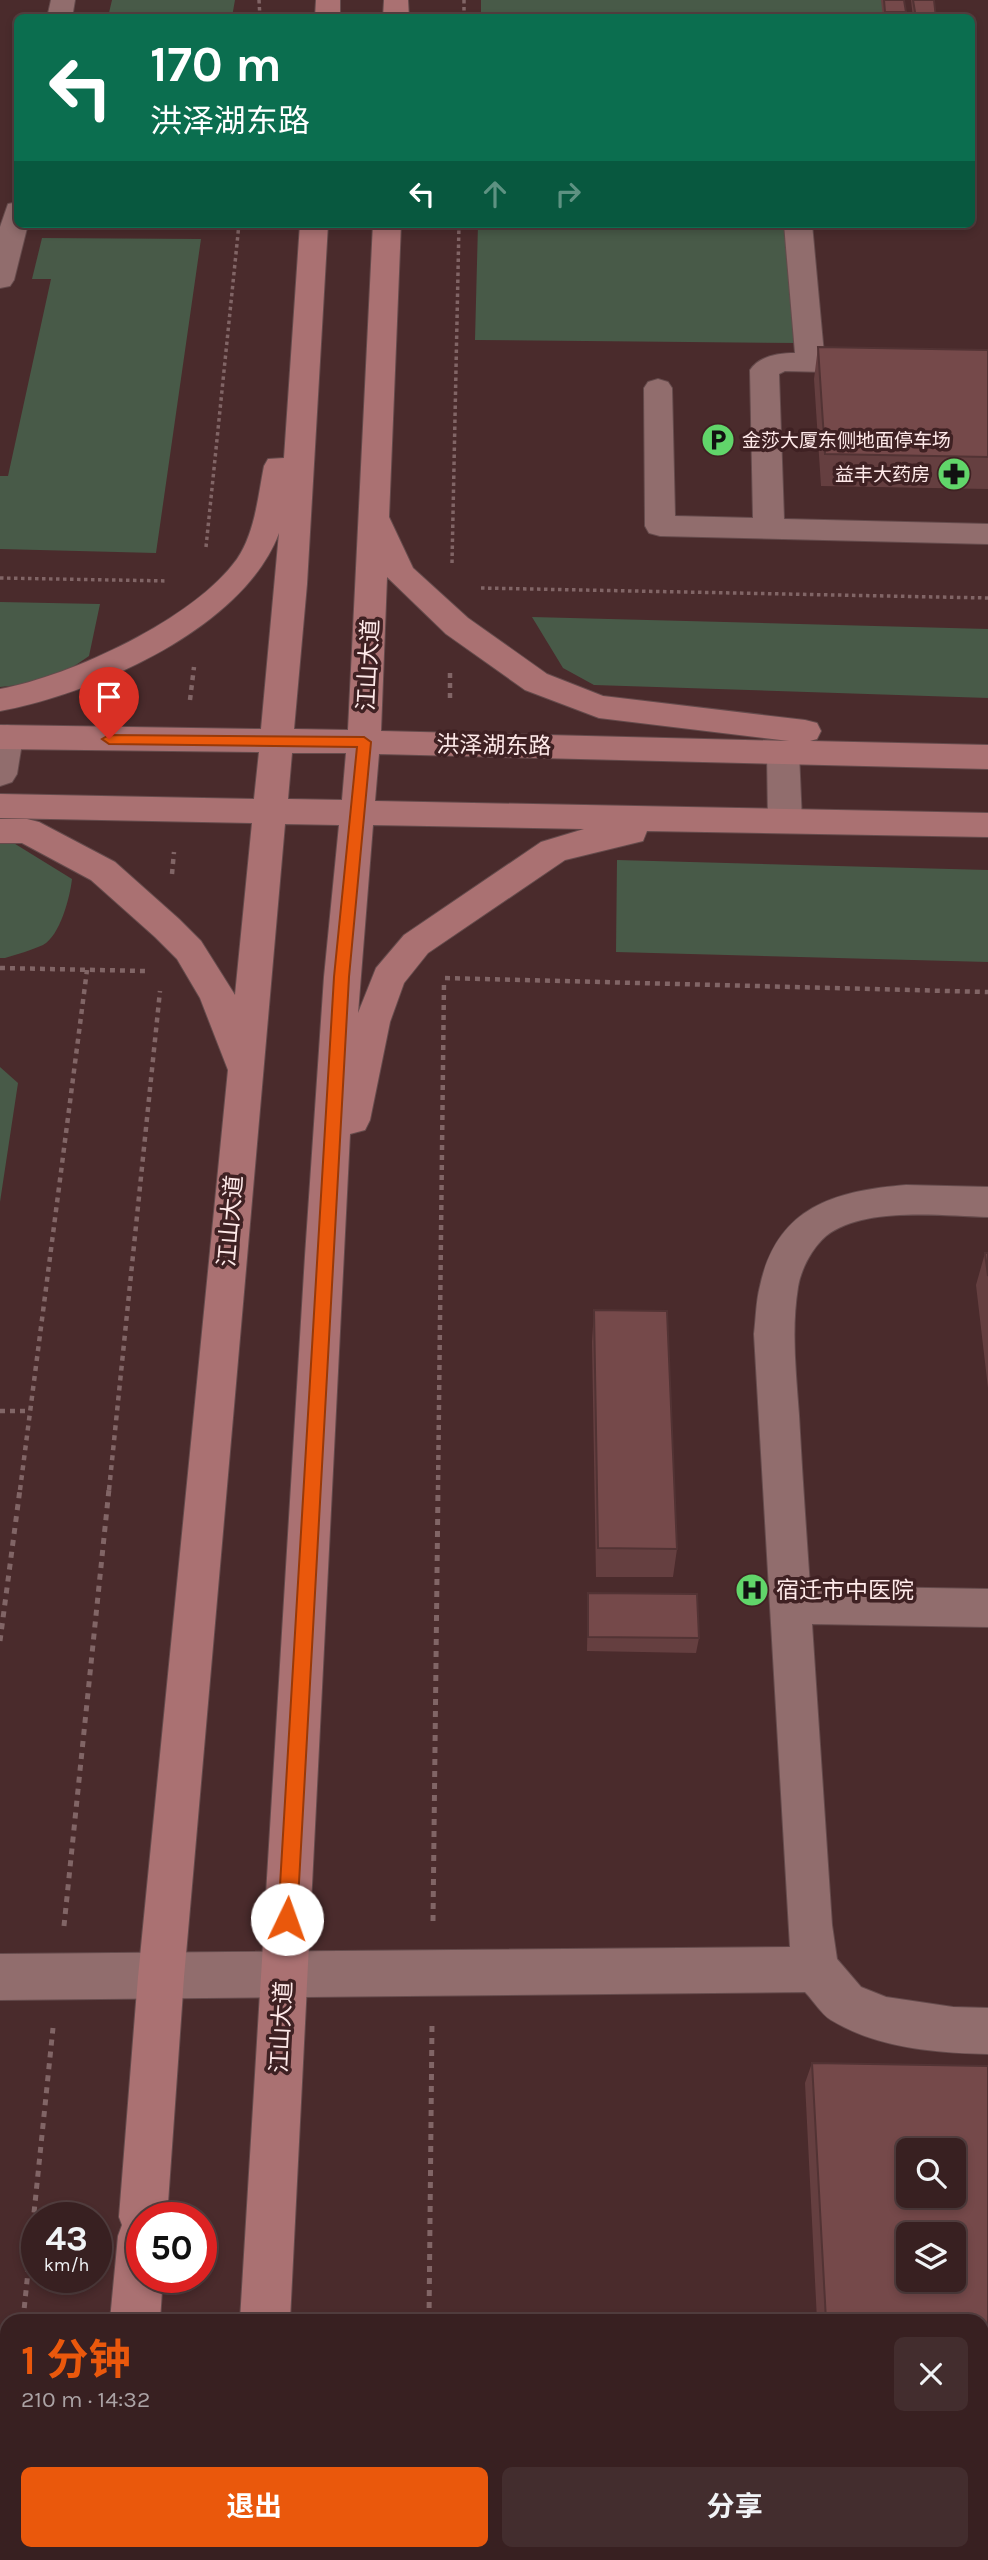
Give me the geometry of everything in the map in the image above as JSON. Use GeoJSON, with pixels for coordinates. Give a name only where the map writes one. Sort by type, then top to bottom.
{"type":"FeatureCollection","features":[{"type":"Feature","properties":{"kind":"main road","name":"江山大道"},"geometry":{"type":"LineString","coordinates":[[144,2202],[161,1977],[291,584],[314,228]]}},
{"type":"Feature","properties":{"kind":"main road","name":"江山大道"},"geometry":{"type":"LineString","coordinates":[[265,2314],[324,1256],[342,977],[364,742],[387,228]]}},
{"type":"Feature","properties":{"kind":"main road"},"geometry":{"type":"LineString","coordinates":[[0,700],[19,698],[86,677],[199,613],[217,582],[247,568],[264,535],[306,340]]}},
{"type":"Feature","properties":{"kind":"main road"},"geometry":{"type":"LineString","coordinates":[[374,512],[400,573],[451,621],[536,682],[599,707],[988,755]]}},
{"type":"Feature","properties":{"kind":"main road","name":"洪泽湖东路"},"geometry":{"type":"LineString","coordinates":[[4,737],[988,755]]}},
{"type":"Feature","properties":{"kind":"main road"},"geometry":{"type":"LineString","coordinates":[[0,806],[988,825]]}},
{"type":"Feature","properties":{"kind":"main road"},"geometry":{"type":"LineString","coordinates":[[324,1256],[373,1022],[388,977],[416,944],[553,851],[593,839],[707,819]]}},
{"type":"Feature","properties":{"kind":"main road"},"geometry":{"type":"LineString","coordinates":[[0,831],[27,831],[103,871],[167,928],[189,950],[217,995],[244,1069]]}},
{"type":"Feature","properties":{"kind":"main road"},"geometry":{"type":"LineString","coordinates":[[136,2314],[137,2293]]}},
{"type":"Feature","properties":{"kind":"lane"},"geometry":{"type":"LineString","coordinates":[[2,263],[14,223]]}},
{"type":"Feature","properties":{"kind":"lane"},"geometry":{"type":"LineString","coordinates":[[798,228],[810,363]]}},
{"type":"Feature","properties":{"kind":"lane"},"geometry":{"type":"LineString","coordinates":[[769,529],[764,370],[781,362],[892,364]]}},
{"type":"Feature","properties":{"kind":"lane"},"geometry":{"type":"LineString","coordinates":[[658,388],[660,526],[988,534]]}},
{"type":"Feature","properties":{"kind":"lane"},"geometry":{"type":"LineString","coordinates":[[0,774],[4,737]]}},
{"type":"Feature","properties":{"kind":"lane"},"geometry":{"type":"LineString","coordinates":[[783,753],[785,821]]}},
{"type":"Feature","properties":{"kind":"lane"},"geometry":{"type":"LineString","coordinates":[[988,1202],[903,1201],[834,1212],[814,1224],[794,1243],[782,1270],[775,1300],[774,1323],[775,1378],[809,1926],[816,1969],[845,2003],[886,2020],[954,2030],[988,2031]]}},
{"type":"Feature","properties":{"kind":"lane"},"geometry":{"type":"LineString","coordinates":[[789,1605],[988,1608]]}},
{"type":"Feature","properties":{"kind":"lane"},"geometry":{"type":"LineString","coordinates":[[0,1977],[816,1969]]}},
{"type":"Feature","properties":{"kind":"path"},"geometry":{"type":"LineString","coordinates":[[0,578],[217,582],[239,228]]}},
{"type":"Feature","properties":{"kind":"path"},"geometry":{"type":"LineString","coordinates":[[449,744],[459,228]]}},
{"type":"Feature","properties":{"kind":"path"},"geometry":{"type":"LineString","coordinates":[[452,587],[988,598]]}},
{"type":"Feature","properties":{"kind":"path"},"geometry":{"type":"LineString","coordinates":[[186,741],[199,613]]}},
{"type":"Feature","properties":{"kind":"path"},"geometry":{"type":"LineString","coordinates":[[24,2314],[179,809]]}},
{"type":"Feature","properties":{"kind":"path"},"geometry":{"type":"LineString","coordinates":[[429,2314],[445,924]]}},
{"type":"Feature","properties":{"kind":"path"},"geometry":{"type":"LineString","coordinates":[[0,1641],[87,970]]}},
{"type":"Feature","properties":{"kind":"path"},"geometry":{"type":"LineString","coordinates":[[474,980],[988,992]]}},
{"type":"Feature","properties":{"kind":"path"},"geometry":{"type":"LineString","coordinates":[[0,1411],[30,1411]]}},
{"type":"Feature","properties":{"kind":"green space"},"geometry":{"type":"Polygon","coordinates":[[[112,0],[235,0],[233,14],[109,14],[112,0]]]}},
{"type":"Feature","properties":{"kind":"green space"},"geometry":{"type":"Polygon","coordinates":[[[481,0],[901,0],[903,14],[481,14],[481,0]]]}},
{"type":"Feature","properties":{"kind":"green space"},"geometry":{"type":"Polygon","coordinates":[[[478,228],[786,228],[800,343],[475,340],[478,228]]]}},
{"type":"Feature","properties":{"kind":"green space"},"geometry":{"type":"Polygon","coordinates":[[[42,238],[201,239],[156,553],[0,549],[0,476],[8,476],[51,279],[32,279],[42,238]]]}},
{"type":"Feature","properties":{"kind":"green space"},"geometry":{"type":"Polygon","coordinates":[[[0,602],[100,604],[89,656],[47,679],[0,687],[0,602]]]}},
{"type":"Feature","properties":{"kind":"green space"},"geometry":{"type":"Polygon","coordinates":[[[532,617],[988,629],[988,698],[594,685],[563,668],[532,617]]]}},
{"type":"Feature","properties":{"kind":"green space"},"geometry":{"type":"Polygon","coordinates":[[[0,842],[12,842],[72,879],[63,915],[49,940],[39,947],[5,958],[0,958],[0,842]]]}},
{"type":"Feature","properties":{"kind":"green space"},"geometry":{"type":"Polygon","coordinates":[[[617,860],[988,870],[988,962],[616,952],[617,860]]]}},
{"type":"Feature","properties":{"kind":"green space"},"geometry":{"type":"Polygon","coordinates":[[[0,1067],[18,1083],[0,1202],[0,1067]]]}},
{"type":"Feature","properties":{"kind":"building"},"geometry":{"type":"Polygon","coordinates":[[[884,0],[904,0],[906,12],[885,12],[884,0]]]}},
{"type":"Feature","properties":{"kind":"building"},"geometry":{"type":"Polygon","coordinates":[[[913,0],[934,0],[936,14],[915,14],[913,0]]]}},
{"type":"Feature","properties":{"kind":"building"},"geometry":{"type":"Polygon","coordinates":[[[818,347],[988,350],[988,457],[825,454],[818,347]]]}},
{"type":"Feature","properties":{"kind":"building"},"geometry":{"type":"Polygon","coordinates":[[[985,1253],[988,1253],[988,1276],[985,1253]]]}},
{"type":"Feature","properties":{"kind":"building"},"geometry":{"type":"Polygon","coordinates":[[[594,1310],[667,1311],[677,1549],[598,1548],[594,1310]]]}},
{"type":"Feature","properties":{"kind":"building"},"geometry":{"type":"Polygon","coordinates":[[[588,1593],[697,1594],[699,1638],[588,1637],[588,1593]]]}},
{"type":"Feature","properties":{"kind":"building"},"geometry":{"type":"Polygon","coordinates":[[[812,2063],[988,2066],[988,2314],[826,2314],[812,2063]]]}},
{"type":"Feature","properties":{"kind":"place","name":"金莎大厦东侧地面停车场"},"geometry":{"type":"Point","coordinates":[718,440]}},
{"type":"Feature","properties":{"kind":"place","name":"益丰大药房"},"geometry":{"type":"Point","coordinates":[954,474]}},
{"type":"Feature","properties":{"kind":"place","name":"宿迁市中医院"},"geometry":{"type":"Point","coordinates":[752,1590]}},
{"type":"Feature","properties":{"kind":"route"},"geometry":{"type":"LineString","coordinates":[[109,739],[364,742],[342,977],[287,1919]]}}]}
